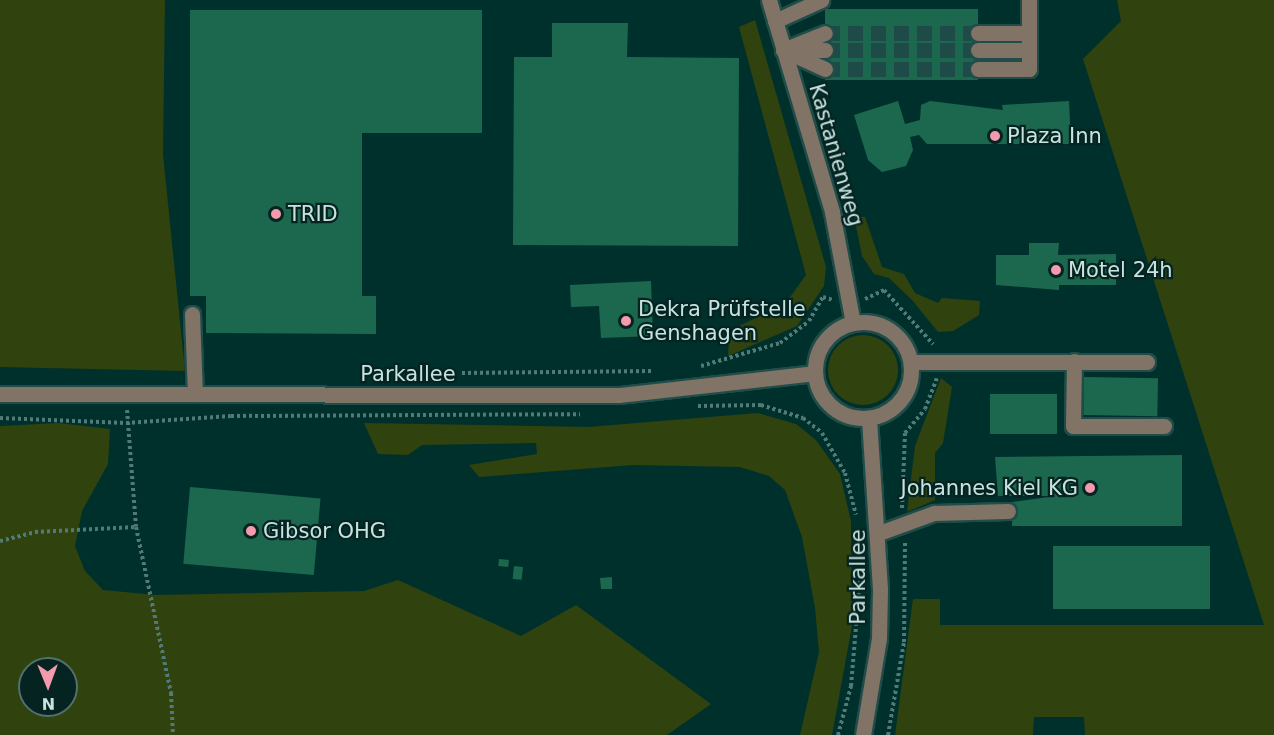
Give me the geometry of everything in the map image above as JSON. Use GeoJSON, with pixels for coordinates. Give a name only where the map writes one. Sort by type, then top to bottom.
{"type":"FeatureCollection","features":[{"type":"Feature","properties":{"kind":"street","name":"Kastanienweg"},"geometry":{"type":"LineString","coordinates":[[769,0],[854,305],[853,323]]}},
{"type":"Feature","properties":{"kind":"street"},"geometry":{"type":"LineString","coordinates":[[775,21],[800,0]]}},
{"type":"Feature","properties":{"kind":"street"},"geometry":{"type":"LineString","coordinates":[[775,21],[821,0]]}},
{"type":"Feature","properties":{"kind":"street"},"geometry":{"type":"LineString","coordinates":[[978,69],[1029,69],[1029,0]]}},
{"type":"Feature","properties":{"kind":"street"},"geometry":{"type":"LineString","coordinates":[[783,50],[825,33]]}},
{"type":"Feature","properties":{"kind":"street"},"geometry":{"type":"LineString","coordinates":[[978,33],[1029,33]]}},
{"type":"Feature","properties":{"kind":"street"},"geometry":{"type":"LineString","coordinates":[[783,50],[825,50]]}},
{"type":"Feature","properties":{"kind":"street"},"geometry":{"type":"LineString","coordinates":[[783,50],[825,69]]}},
{"type":"Feature","properties":{"kind":"street"},"geometry":{"type":"LineString","coordinates":[[978,50],[1029,50]]}},
{"type":"Feature","properties":{"kind":"street"},"geometry":{"type":"LineString","coordinates":[[192,315],[195,394]]}},
{"type":"Feature","properties":{"kind":"street"},"geometry":{"type":"LineString","coordinates":[[853,323],[884,326],[897,335],[911,362],[906,393],[884,413],[869,418],[833,406],[815,373],[825,341],[853,323]]}},
{"type":"Feature","properties":{"kind":"street"},"geometry":{"type":"LineString","coordinates":[[911,362],[1147,362]]}},
{"type":"Feature","properties":{"kind":"street"},"geometry":{"type":"LineString","coordinates":[[1074,362],[1074,426],[1164,426]]}},
{"type":"Feature","properties":{"kind":"street","name":"Parkallee"},"geometry":{"type":"LineString","coordinates":[[0,394],[619,395],[815,373]]}},
{"type":"Feature","properties":{"kind":"street","name":"Parkallee"},"geometry":{"type":"LineString","coordinates":[[863,735],[879,638],[879,533],[869,418]]}},
{"type":"Feature","properties":{"kind":"street"},"geometry":{"type":"LineString","coordinates":[[879,533],[934,513],[1008,511]]}},
{"type":"Feature","properties":{"kind":"path"},"geometry":{"type":"LineString","coordinates":[[688,368],[780,343],[809,321],[822,297],[854,305],[884,290],[928,338],[936,362],[937,379],[925,409],[905,433],[900,478],[904,524],[904,642],[888,735]]}},
{"type":"Feature","properties":{"kind":"path"},"geometry":{"type":"LineString","coordinates":[[462,373],[658,371]]}},
{"type":"Feature","properties":{"kind":"path"},"geometry":{"type":"LineString","coordinates":[[128,394],[126,423],[136,527],[171,693],[173,735]]}},
{"type":"Feature","properties":{"kind":"path"},"geometry":{"type":"LineString","coordinates":[[689,406],[761,405],[803,418],[822,433],[845,473],[858,519]]}},
{"type":"Feature","properties":{"kind":"path"},"geometry":{"type":"LineString","coordinates":[[0,418],[126,423],[231,416],[585,414]]}},
{"type":"Feature","properties":{"kind":"path"},"geometry":{"type":"LineString","coordinates":[[0,541],[35,532],[136,527]]}},
{"type":"Feature","properties":{"kind":"path"},"geometry":{"type":"LineString","coordinates":[[838,735],[851,686],[860,570]]}},
{"type":"Feature","properties":{"kind":"green space"},"geometry":{"type":"Polygon","coordinates":[[[0,0],[165,0],[163,154],[185,371],[0,367],[0,0]]]}},
{"type":"Feature","properties":{"kind":"green space"},"geometry":{"type":"Polygon","coordinates":[[[1117,0],[1274,0],[1274,735],[1085,735],[1084,717],[1034,717],[1033,735],[895,735],[913,599],[940,599],[940,625],[1264,625],[1083,59],[1121,21],[1117,0]]]}},
{"type":"Feature","properties":{"kind":"green space"},"geometry":{"type":"Polygon","coordinates":[[[755,20],[826,267],[824,286],[797,326],[728,356],[729,338],[739,326],[785,304],[806,275],[739,27],[755,20]]]}},
{"type":"Feature","properties":{"kind":"green space"},"geometry":{"type":"Polygon","coordinates":[[[854,216],[865,217],[882,267],[904,274],[915,293],[938,303],[942,298],[980,301],[979,315],[953,331],[938,332],[912,300],[889,278],[874,274],[862,256],[854,216]]]}},
{"type":"Feature","properties":{"kind":"green space"},"geometry":{"type":"Polygon","coordinates":[[[863,335],[876,338],[888,345],[895,357],[898,370],[895,383],[888,395],[876,402],[863,405],[850,402],[838,395],[831,383],[828,370],[831,357],[838,345],[850,338],[863,335]]]}},
{"type":"Feature","properties":{"kind":"green space"},"geometry":{"type":"Polygon","coordinates":[[[941,378],[952,387],[943,443],[935,453],[935,500],[907,512],[915,446],[941,378]]]}},
{"type":"Feature","properties":{"kind":"green space"},"geometry":{"type":"Polygon","coordinates":[[[758,413],[796,424],[816,440],[840,474],[851,521],[852,626],[832,735],[800,735],[819,652],[815,608],[802,537],[785,490],[769,476],[740,467],[633,465],[479,477],[469,465],[537,454],[536,443],[422,445],[408,455],[378,454],[364,423],[588,427],[758,413]]]}},
{"type":"Feature","properties":{"kind":"green space"},"geometry":{"type":"Polygon","coordinates":[[[58,423],[110,429],[108,464],[82,511],[75,546],[85,571],[103,590],[156,595],[364,591],[398,580],[521,636],[576,605],[711,704],[667,735],[0,735],[0,426],[58,423]]]}},
{"type":"Feature","properties":{"kind":"building"},"geometry":{"type":"Polygon","coordinates":[[[825,9],[978,9],[978,80],[825,80],[825,9]]]}},
{"type":"Feature","properties":{"kind":"building","name":"TRID"},"geometry":{"type":"Polygon","coordinates":[[[190,10],[482,10],[482,133],[362,133],[362,296],[376,296],[376,334],[206,333],[206,296],[190,296],[190,10]]]}},
{"type":"Feature","properties":{"kind":"building"},"geometry":{"type":"Polygon","coordinates":[[[552,23],[628,23],[627,57],[739,58],[738,246],[513,245],[514,57],[552,57],[552,23]]]}},
{"type":"Feature","properties":{"kind":"building","name":"Plaza Inn"},"geometry":{"type":"Polygon","coordinates":[[[898,101],[905,124],[920,120],[921,105],[930,101],[1003,110],[1002,105],[1069,101],[1071,144],[927,144],[919,135],[910,137],[913,150],[906,166],[882,172],[868,160],[854,115],[898,101]]]}},
{"type":"Feature","properties":{"kind":"building","name":"Motel 24h"},"geometry":{"type":"Polygon","coordinates":[[[1029,243],[1059,243],[1058,255],[1116,254],[1116,285],[1059,285],[1059,290],[996,285],[996,255],[1029,255],[1029,243]]]}},
{"type":"Feature","properties":{"kind":"building","name":"Dekra Prüfstelle Genshagen"},"geometry":{"type":"Polygon","coordinates":[[[651,281],[653,336],[601,338],[599,306],[571,307],[570,285],[651,281]]]}},
{"type":"Feature","properties":{"kind":"building"},"geometry":{"type":"Polygon","coordinates":[[[1084,377],[1158,378],[1157,416],[1083,415],[1084,377]]]}},
{"type":"Feature","properties":{"kind":"building"},"geometry":{"type":"Polygon","coordinates":[[[990,394],[1057,394],[1057,434],[990,434],[990,394]]]}},
{"type":"Feature","properties":{"kind":"building","name":"Johannes Kiel KG"},"geometry":{"type":"Polygon","coordinates":[[[1182,455],[1182,526],[1012,526],[1012,502],[1056,496],[998,496],[995,457],[1182,455]]]}},
{"type":"Feature","properties":{"kind":"building","name":"Gibsor OHG"},"geometry":{"type":"Polygon","coordinates":[[[190,487],[321,498],[314,575],[183,564],[190,487]]]}},
{"type":"Feature","properties":{"kind":"building"},"geometry":{"type":"Polygon","coordinates":[[[1053,546],[1210,546],[1210,609],[1053,609],[1053,546]]]}},
{"type":"Feature","properties":{"kind":"building"},"geometry":{"type":"Polygon","coordinates":[[[499,559],[509,560],[508,567],[498,566],[499,559]]]}},
{"type":"Feature","properties":{"kind":"building"},"geometry":{"type":"Polygon","coordinates":[[[514,566],[523,567],[522,580],[513,579],[514,566]]]}},
{"type":"Feature","properties":{"kind":"building"},"geometry":{"type":"Polygon","coordinates":[[[612,577],[612,589],[601,589],[600,578],[612,577]]]}},
{"type":"Feature","properties":{"kind":"tunnel"},"geometry":{"type":"LineString","coordinates":[[825,33],[978,33]]}},
{"type":"Feature","properties":{"kind":"tunnel"},"geometry":{"type":"LineString","coordinates":[[825,50],[978,50]]}},
{"type":"Feature","properties":{"kind":"tunnel"},"geometry":{"type":"LineString","coordinates":[[825,69],[978,69]]}},
{"type":"Feature","properties":{"kind":"place","name":"Plaza Inn"},"geometry":{"type":"Point","coordinates":[995,136]}},
{"type":"Feature","properties":{"kind":"place","name":"TRID"},"geometry":{"type":"Point","coordinates":[276,214]}},
{"type":"Feature","properties":{"kind":"place","name":"Motel 24h"},"geometry":{"type":"Point","coordinates":[1056,270]}},
{"type":"Feature","properties":{"kind":"place","name":"Dekra Prüfstelle Genshagen"},"geometry":{"type":"Point","coordinates":[626,321]}},
{"type":"Feature","properties":{"kind":"place","name":"Johannes Kiel KG"},"geometry":{"type":"Point","coordinates":[1090,488]}},
{"type":"Feature","properties":{"kind":"place","name":"Gibsor OHG"},"geometry":{"type":"Point","coordinates":[251,531]}}]}
